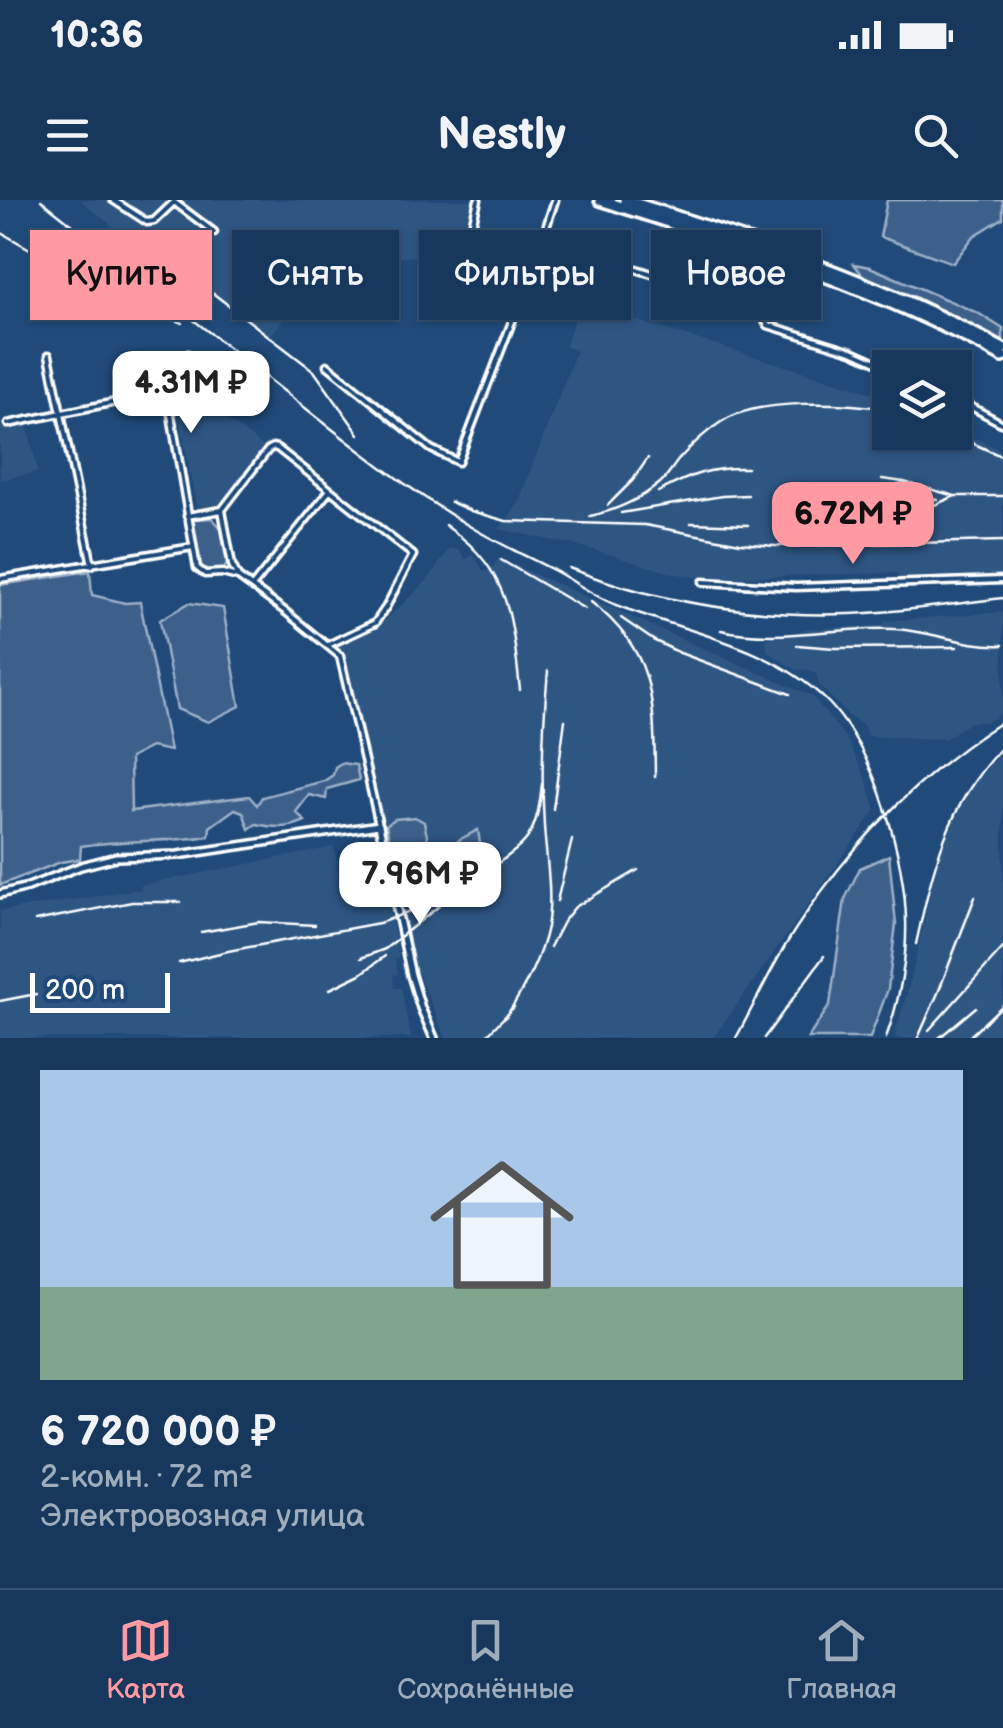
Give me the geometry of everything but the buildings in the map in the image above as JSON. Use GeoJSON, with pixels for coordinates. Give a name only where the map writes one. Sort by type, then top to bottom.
{"type":"FeatureCollection","features":[{"type":"Feature","properties":{"kind":"highway"},"geometry":{"type":"LineString","coordinates":[[600,200],[780,259],[933,322],[1003,358]]}},
{"type":"Feature","properties":{"kind":"highway"},"geometry":{"type":"LineString","coordinates":[[625,200],[860,281],[1003,349]]}},
{"type":"Feature","properties":{"kind":"street"},"geometry":{"type":"LineString","coordinates":[[113,200],[147,222],[154,221],[174,202],[214,232]]}},
{"type":"Feature","properties":{"kind":"street"},"geometry":{"type":"LineString","coordinates":[[327,365],[431,449],[458,462],[526,286],[464,260],[478,200]]}},
{"type":"Feature","properties":{"kind":"street"},"geometry":{"type":"LineString","coordinates":[[555,200],[543,238],[766,310],[764,320],[768,325],[872,360]]}},
{"type":"Feature","properties":{"kind":"street"},"geometry":{"type":"LineString","coordinates":[[188,354],[167,391],[196,568],[206,574],[238,578],[340,656],[411,975],[434,1038]]}},
{"type":"Feature","properties":{"kind":"street"},"geometry":{"type":"LineString","coordinates":[[49,355],[92,565]]}},
{"type":"Feature","properties":{"kind":"street"},"geometry":{"type":"LineString","coordinates":[[8,424],[167,391]]}},
{"type":"Feature","properties":{"kind":"street"},"geometry":{"type":"LineString","coordinates":[[972,407],[1003,424]]}},
{"type":"Feature","properties":{"kind":"street"},"geometry":{"type":"LineString","coordinates":[[188,516],[222,510],[273,447],[413,555],[375,623],[328,645]]}},
{"type":"Feature","properties":{"kind":"street"},"geometry":{"type":"LineString","coordinates":[[252,587],[330,490]]}},
{"type":"Feature","properties":{"kind":"street"},"geometry":{"type":"LineString","coordinates":[[222,510],[238,578]]}},
{"type":"Feature","properties":{"kind":"street"},"geometry":{"type":"LineString","coordinates":[[0,579],[192,548]]}},
{"type":"Feature","properties":{"kind":"street"},"geometry":{"type":"LineString","coordinates":[[703,582],[796,587],[1003,580]]}},
{"type":"Feature","properties":{"kind":"street"},"geometry":{"type":"LineString","coordinates":[[0,894],[116,857],[178,855],[379,825]]}},
{"type":"Feature","properties":{"kind":"shaded area"},"geometry":{"type":"Polygon","coordinates":[[[80,200],[473,200],[465,230],[419,230],[419,256],[399,257],[399,230],[232,230],[232,309],[212,295],[212,230],[117,230],[80,200]]]}},
{"type":"Feature","properties":{"kind":"shaded area"},"geometry":{"type":"Polygon","coordinates":[[[887,200],[1003,200],[1003,218],[974,236],[953,263],[880,237],[887,200]]]}},
{"type":"Feature","properties":{"kind":"shaded area"},"geometry":{"type":"Polygon","coordinates":[[[854,264],[870,267],[978,313],[1003,329],[1003,344],[915,297],[865,278],[854,264]]]}},
{"type":"Feature","properties":{"kind":"shaded area"},"geometry":{"type":"Polygon","coordinates":[[[631,319],[872,394],[872,450],[972,450],[972,437],[1003,451],[1003,576],[899,578],[897,573],[702,578],[499,529],[517,506],[576,351],[565,346],[574,320],[631,319]]]}},
{"type":"Feature","properties":{"kind":"shaded area"},"geometry":{"type":"Polygon","coordinates":[[[249,320],[283,320],[271,335],[249,320]]]}},
{"type":"Feature","properties":{"kind":"shaded area"},"geometry":{"type":"Polygon","coordinates":[[[214,409],[265,448],[220,504],[197,509],[179,415],[214,409]]]}},
{"type":"Feature","properties":{"kind":"shaded area"},"geometry":{"type":"Polygon","coordinates":[[[0,422],[7,429],[27,425],[38,472],[0,480],[0,422]]]}},
{"type":"Feature","properties":{"kind":"shaded area"},"geometry":{"type":"Polygon","coordinates":[[[212,518],[221,528],[227,564],[224,569],[205,571],[199,565],[191,524],[195,519],[212,518]]]}},
{"type":"Feature","properties":{"kind":"shaded area"},"geometry":{"type":"Polygon","coordinates":[[[450,548],[459,550],[466,560],[473,554],[484,572],[498,558],[812,696],[846,738],[876,810],[713,1038],[446,1038],[411,957],[336,643],[380,625],[427,581],[450,548]]]}},
{"type":"Feature","properties":{"kind":"shaded area"},"geometry":{"type":"Polygon","coordinates":[[[90,571],[92,595],[125,603],[140,602],[170,751],[151,747],[130,758],[131,811],[249,796],[257,805],[262,797],[324,781],[341,763],[356,765],[359,780],[327,789],[326,799],[309,795],[296,812],[305,821],[292,825],[256,824],[249,829],[243,812],[235,809],[210,827],[209,836],[81,846],[80,859],[61,862],[0,885],[0,585],[90,571]]]}},
{"type":"Feature","properties":{"kind":"shaded area"},"geometry":{"type":"Polygon","coordinates":[[[189,603],[223,608],[240,706],[208,722],[177,709],[160,620],[189,603]]]}},
{"type":"Feature","properties":{"kind":"shaded area"},"geometry":{"type":"Polygon","coordinates":[[[1003,612],[1003,711],[985,722],[970,722],[945,739],[868,736],[863,725],[819,685],[816,674],[796,670],[767,651],[766,639],[796,634],[803,629],[1003,612]]]}},
{"type":"Feature","properties":{"kind":"shaded area"},"geometry":{"type":"Polygon","coordinates":[[[1003,749],[1003,1038],[894,1038],[939,854],[974,784],[1003,749]]]}},
{"type":"Feature","properties":{"kind":"shaded area"},"geometry":{"type":"Polygon","coordinates":[[[415,817],[424,822],[430,850],[414,877],[400,886],[386,825],[395,819],[415,817]]]}},
{"type":"Feature","properties":{"kind":"shaded area"},"geometry":{"type":"Polygon","coordinates":[[[478,830],[482,857],[425,886],[459,840],[478,830]]]}},
{"type":"Feature","properties":{"kind":"shaded area"},"geometry":{"type":"Polygon","coordinates":[[[334,847],[339,873],[380,865],[399,956],[395,960],[398,974],[393,975],[394,988],[401,988],[411,1038],[0,1038],[0,911],[141,889],[141,885],[334,847]]]}},
{"type":"Feature","properties":{"kind":"shaded area"},"geometry":{"type":"Polygon","coordinates":[[[889,855],[896,924],[888,989],[870,1038],[808,1038],[830,1005],[845,899],[860,868],[889,855]]]}},
{"type":"Feature","properties":{"kind":"railway"},"geometry":{"type":"LineString","coordinates":[[41,200],[351,444],[450,514],[608,602],[755,654],[806,683],[828,702],[847,726],[869,766],[900,867],[905,951],[902,979],[886,1038]]}},
{"type":"Feature","properties":{"kind":"railway"},"geometry":{"type":"LineString","coordinates":[[0,232],[88,282],[182,323]]}},
{"type":"Feature","properties":{"kind":"railway"},"geometry":{"type":"LineString","coordinates":[[212,293],[314,371],[359,434]]}},
{"type":"Feature","properties":{"kind":"railway"},"geometry":{"type":"LineString","coordinates":[[590,516],[627,504],[653,489],[699,439],[737,414],[779,405],[872,407]]}},
{"type":"Feature","properties":{"kind":"railway"},"geometry":{"type":"LineString","coordinates":[[972,443],[1003,457]]}},
{"type":"Feature","properties":{"kind":"railway"},"geometry":{"type":"LineString","coordinates":[[608,505],[648,458]]}},
{"type":"Feature","properties":{"kind":"railway"},"geometry":{"type":"LineString","coordinates":[[658,492],[701,473],[747,468]]}},
{"type":"Feature","properties":{"kind":"railway"},"geometry":{"type":"LineString","coordinates":[[882,479],[955,496],[1003,496]]}},
{"type":"Feature","properties":{"kind":"railway"},"geometry":{"type":"LineString","coordinates":[[621,513],[748,495]]}},
{"type":"Feature","properties":{"kind":"railway"},"geometry":{"type":"LineString","coordinates":[[892,527],[955,496]]}},
{"type":"Feature","properties":{"kind":"railway"},"geometry":{"type":"LineString","coordinates":[[882,500],[937,499]]}},
{"type":"Feature","properties":{"kind":"railway"},"geometry":{"type":"LineString","coordinates":[[451,502],[506,521],[645,525],[775,546],[1003,541]]}},
{"type":"Feature","properties":{"kind":"railway"},"geometry":{"type":"LineString","coordinates":[[691,523],[748,525]]}},
{"type":"Feature","properties":{"kind":"railway"},"geometry":{"type":"LineString","coordinates":[[445,525],[472,546],[497,581],[509,616],[520,690]]}},
{"type":"Feature","properties":{"kind":"railway"},"geometry":{"type":"LineString","coordinates":[[501,560],[585,609]]}},
{"type":"Feature","properties":{"kind":"railway"},"geometry":{"type":"LineString","coordinates":[[569,568],[672,599],[778,613],[868,613],[1003,598]]}},
{"type":"Feature","properties":{"kind":"railway"},"geometry":{"type":"LineString","coordinates":[[591,602],[612,621],[640,659],[651,701],[655,777]]}},
{"type":"Feature","properties":{"kind":"railway"},"geometry":{"type":"LineString","coordinates":[[621,618],[680,653],[790,694]]}},
{"type":"Feature","properties":{"kind":"railway"},"geometry":{"type":"LineString","coordinates":[[721,630],[786,635],[894,629],[1003,645]]}},
{"type":"Feature","properties":{"kind":"railway"},"geometry":{"type":"LineString","coordinates":[[797,645],[957,647]]}},
{"type":"Feature","properties":{"kind":"railway"},"geometry":{"type":"LineString","coordinates":[[505,1018],[535,963],[549,915],[543,787],[548,671]]}},
{"type":"Feature","properties":{"kind":"railway"},"geometry":{"type":"LineString","coordinates":[[553,809],[565,720]]}},
{"type":"Feature","properties":{"kind":"railway"},"geometry":{"type":"LineString","coordinates":[[736,1038],[794,932],[845,861],[918,785],[1003,721]]}},
{"type":"Feature","properties":{"kind":"railway"},"geometry":{"type":"LineString","coordinates":[[916,944],[936,863],[955,814],[1003,746]]}},
{"type":"Feature","properties":{"kind":"railway"},"geometry":{"type":"LineString","coordinates":[[179,963],[379,923],[435,899],[518,848],[534,825],[542,784]]}},
{"type":"Feature","properties":{"kind":"railway"},"geometry":{"type":"LineString","coordinates":[[557,901],[572,840]]}},
{"type":"Feature","properties":{"kind":"railway"},"geometry":{"type":"LineString","coordinates":[[550,947],[575,907],[638,870]]}},
{"type":"Feature","properties":{"kind":"railway"},"geometry":{"type":"LineString","coordinates":[[918,1038],[975,897]]}},
{"type":"Feature","properties":{"kind":"railway"},"geometry":{"type":"LineString","coordinates":[[35,921],[132,902],[181,902]]}},
{"type":"Feature","properties":{"kind":"railway"},"geometry":{"type":"LineString","coordinates":[[361,958],[385,949],[439,906]]}},
{"type":"Feature","properties":{"kind":"railway"},"geometry":{"type":"LineString","coordinates":[[201,932],[259,922],[315,925]]}},
{"type":"Feature","properties":{"kind":"railway"},"geometry":{"type":"LineString","coordinates":[[929,1030],[1003,948]]}},
{"type":"Feature","properties":{"kind":"railway"},"geometry":{"type":"LineString","coordinates":[[330,989],[361,974],[385,956]]}},
{"type":"Feature","properties":{"kind":"railway"},"geometry":{"type":"LineString","coordinates":[[764,1038],[824,956]]}},
{"type":"Feature","properties":{"kind":"railway"},"geometry":{"type":"LineString","coordinates":[[0,1001],[36,994]]}},
{"type":"Feature","properties":{"kind":"railway"},"geometry":{"type":"LineString","coordinates":[[968,1038],[1003,1005]]}},
{"type":"Feature","properties":{"kind":"railway"},"geometry":{"type":"LineString","coordinates":[[484,1038],[514,1007]]}},
{"type":"Feature","properties":{"kind":"railway"},"geometry":{"type":"LineString","coordinates":[[939,1038],[976,1007]]}}]}
